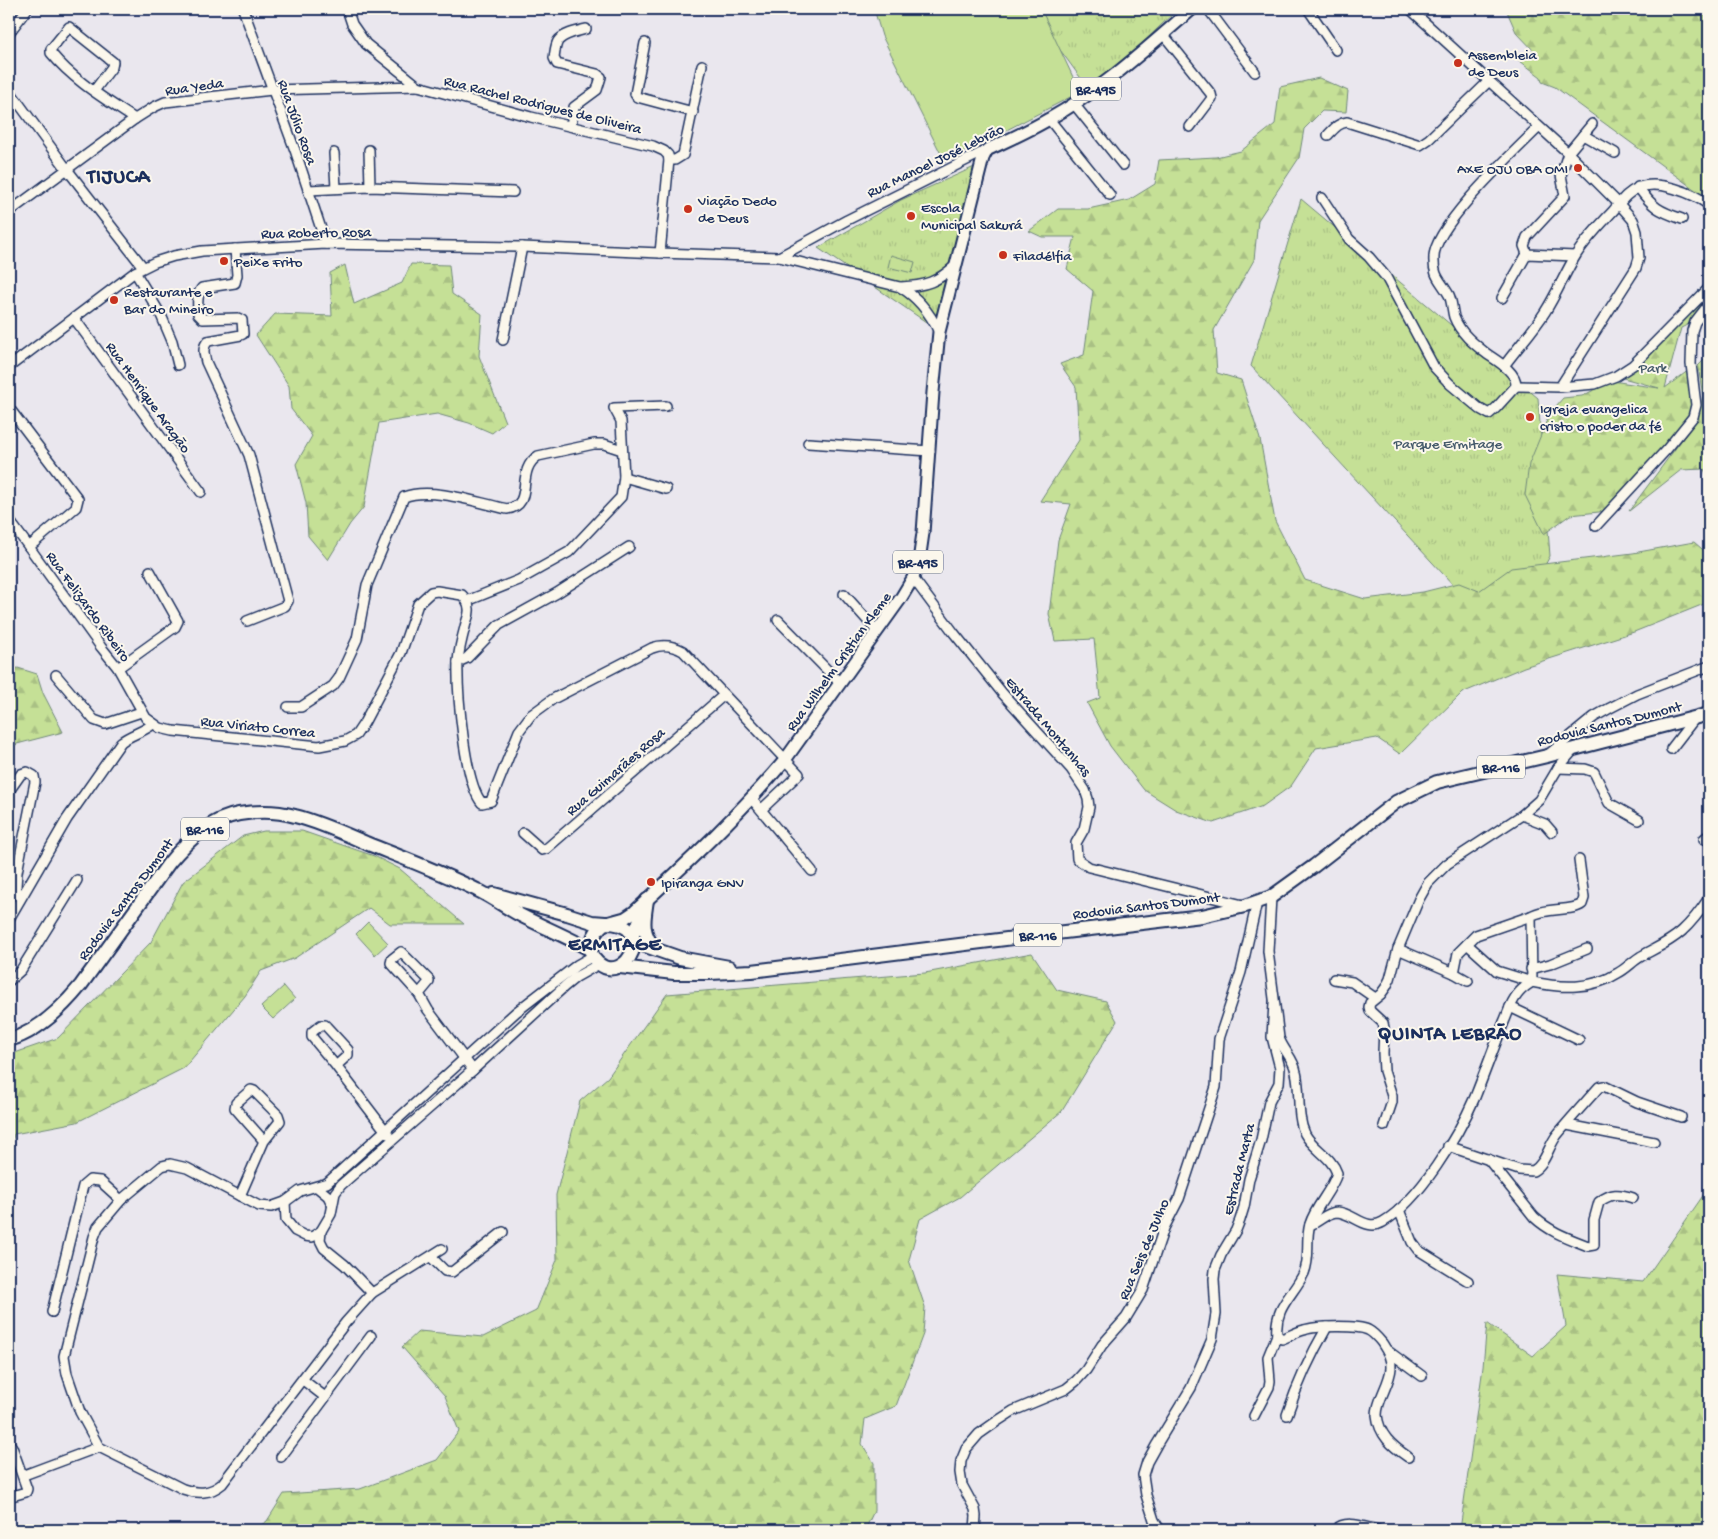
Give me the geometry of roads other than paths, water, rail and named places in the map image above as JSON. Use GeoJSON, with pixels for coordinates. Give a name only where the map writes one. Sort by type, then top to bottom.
{"type":"FeatureCollection","features":[{"type":"Feature","properties":{"kind":"highway","name":"Rodovia Santos Dumont"},"geometry":{"type":"LineString","coordinates":[[752,971],[1202,916],[1251,904],[1271,897],[1396,802],[1411,793],[1437,782],[1709,714]]}},
{"type":"Feature","properties":{"kind":"highway","name":"Rodovia Santos Dumont"},"geometry":{"type":"LineString","coordinates":[[9,1040],[32,1029],[52,1015],[68,1000],[81,985],[169,863],[194,836],[222,819],[237,814],[259,812],[295,816],[429,868],[479,890]]}},
{"type":"Feature","properties":{"kind":"highway","name":"BR-116"},"geometry":{"type":"LineString","coordinates":[[479,890],[592,922],[622,925],[631,931],[634,939],[680,958],[752,971]]}},
{"type":"Feature","properties":{"kind":"highway","name":"BR-116"},"geometry":{"type":"LineString","coordinates":[[479,890],[594,956],[606,967],[674,973],[752,971]]}},
{"type":"Feature","properties":{"kind":"highway"},"geometry":{"type":"LineString","coordinates":[[647,900],[643,925],[645,933],[654,948]]}},
{"type":"Feature","properties":{"kind":"highway"},"geometry":{"type":"LineString","coordinates":[[594,956],[594,935],[605,923]]}},
{"type":"Feature","properties":{"kind":"highway"},"geometry":{"type":"LineString","coordinates":[[620,967],[628,961],[634,947],[634,939]]}},
{"type":"Feature","properties":{"kind":"main road","name":"Rua Manoel José Lebrão"},"geometry":{"type":"LineString","coordinates":[[987,150],[1050,119],[1074,104],[1126,67],[1192,9]]}},
{"type":"Feature","properties":{"kind":"main road","name":"Rua Wilhelm Cristian Kleme"},"geometry":{"type":"LineString","coordinates":[[647,900],[752,799],[786,760],[897,604],[913,578],[920,554],[923,532],[939,332],[983,158],[987,150]]}},
{"type":"Feature","properties":{"kind":"main road","name":"BR-495"},"geometry":{"type":"LineString","coordinates":[[605,923],[625,918],[647,900]]}},
{"type":"Feature","properties":{"kind":"main road","name":"BR-495"},"geometry":{"type":"LineString","coordinates":[[634,939],[647,900]]}},
{"type":"Feature","properties":{"kind":"street"},"geometry":{"type":"LineString","coordinates":[[9,33],[27,9]]}},
{"type":"Feature","properties":{"kind":"street","name":"Rua Júlio Rosa"},"geometry":{"type":"LineString","coordinates":[[243,9],[296,153],[326,244]]}},
{"type":"Feature","properties":{"kind":"street","name":"Rua Rachel Rodrigues de Oliveira"},"geometry":{"type":"LineString","coordinates":[[347,9],[352,24],[366,44],[418,86],[531,117],[653,146],[664,151],[668,155],[669,160]]}},
{"type":"Feature","properties":{"kind":"street"},"geometry":{"type":"LineString","coordinates":[[1208,9],[1255,72]]}},
{"type":"Feature","properties":{"kind":"street"},"geometry":{"type":"LineString","coordinates":[[1308,9],[1336,50]]}},
{"type":"Feature","properties":{"kind":"street"},"geometry":{"type":"LineString","coordinates":[[1410,9],[1538,128],[1568,153],[1633,220],[1637,232],[1639,258],[1636,268],[1560,387]]}},
{"type":"Feature","properties":{"kind":"street"},"geometry":{"type":"LineString","coordinates":[[94,91],[112,67],[113,62],[69,27],[50,51],[73,76],[94,91],[135,118]]}},
{"type":"Feature","properties":{"kind":"street"},"geometry":{"type":"LineString","coordinates":[[571,126],[574,107],[598,90],[601,77],[597,74],[557,64],[554,58],[559,40],[586,29]]}},
{"type":"Feature","properties":{"kind":"street"},"geometry":{"type":"LineString","coordinates":[[1163,34],[1211,94],[1210,102],[1190,126]]}},
{"type":"Feature","properties":{"kind":"street"},"geometry":{"type":"LineString","coordinates":[[645,43],[635,94],[693,112]]}},
{"type":"Feature","properties":{"kind":"street"},"geometry":{"type":"LineString","coordinates":[[702,65],[683,155],[675,160],[669,160],[660,253],[779,257],[900,288],[915,296],[927,310],[939,332]]}},
{"type":"Feature","properties":{"kind":"street"},"geometry":{"type":"LineString","coordinates":[[1328,135],[1336,126],[1347,122],[1420,144],[1429,139],[1489,81]]}},
{"type":"Feature","properties":{"kind":"street","name":"Rua Yeda"},"geometry":{"type":"LineString","coordinates":[[9,212],[135,118],[165,102],[272,90],[418,86]]}},
{"type":"Feature","properties":{"kind":"street"},"geometry":{"type":"LineString","coordinates":[[9,90],[139,270],[172,341],[178,365]]}},
{"type":"Feature","properties":{"kind":"street"},"geometry":{"type":"LineString","coordinates":[[1074,104],[1123,165]]}},
{"type":"Feature","properties":{"kind":"street"},"geometry":{"type":"LineString","coordinates":[[1050,119],[1110,194]]}},
{"type":"Feature","properties":{"kind":"street"},"geometry":{"type":"LineString","coordinates":[[1527,254],[1524,246],[1527,237],[1565,196],[1561,175],[1568,153],[1592,124]]}},
{"type":"Feature","properties":{"kind":"street"},"geometry":{"type":"LineString","coordinates":[[1322,198],[1349,239],[1369,257],[1386,277],[1434,367],[1480,410],[1489,414],[1516,386],[1516,379],[1504,366],[1476,345],[1459,327],[1453,315],[1449,295],[1436,277],[1434,251],[1442,233],[1460,209],[1538,128]]}},
{"type":"Feature","properties":{"kind":"street"},"geometry":{"type":"LineString","coordinates":[[1583,135],[1615,153]]}},
{"type":"Feature","properties":{"kind":"street"},"geometry":{"type":"LineString","coordinates":[[368,150],[370,187]]}},
{"type":"Feature","properties":{"kind":"street","name":"Rua Manoel José Lebrão"},"geometry":{"type":"LineString","coordinates":[[779,257],[847,220],[987,150]]}},
{"type":"Feature","properties":{"kind":"street"},"geometry":{"type":"LineString","coordinates":[[334,153],[336,188]]}},
{"type":"Feature","properties":{"kind":"street"},"geometry":{"type":"LineString","coordinates":[[1504,366],[1544,313],[1558,291],[1575,256],[1588,238],[1627,194],[1638,187],[1652,186],[1676,189],[1690,193],[1709,205]]}},
{"type":"Feature","properties":{"kind":"street"},"geometry":{"type":"LineString","coordinates":[[308,190],[370,187],[513,192]]}},
{"type":"Feature","properties":{"kind":"street"},"geometry":{"type":"LineString","coordinates":[[1638,187],[1651,204],[1660,211],[1682,219]]}},
{"type":"Feature","properties":{"kind":"street","name":"Rua Roberto Rosa"},"geometry":{"type":"LineString","coordinates":[[9,367],[139,270],[174,256],[202,251],[326,244],[522,247],[660,253]]}},
{"type":"Feature","properties":{"kind":"street"},"geometry":{"type":"LineString","coordinates":[[503,340],[522,247]]}},
{"type":"Feature","properties":{"kind":"street"},"geometry":{"type":"LineString","coordinates":[[235,249],[237,275],[235,283],[202,288],[199,291],[198,314],[203,319],[238,318],[242,320],[243,334],[208,341],[205,344],[204,352],[206,362],[249,455],[288,601],[285,606],[247,621]]}},
{"type":"Feature","properties":{"kind":"street"},"geometry":{"type":"LineString","coordinates":[[1527,254],[1575,256]]}},
{"type":"Feature","properties":{"kind":"street"},"geometry":{"type":"LineString","coordinates":[[1502,298],[1527,254]]}},
{"type":"Feature","properties":{"kind":"street"},"geometry":{"type":"LineString","coordinates":[[900,288],[924,285],[942,277],[956,265]]}},
{"type":"Feature","properties":{"kind":"street"},"geometry":{"type":"LineString","coordinates":[[1516,386],[1560,387],[1595,384],[1616,376],[1633,365],[1709,288]]}},
{"type":"Feature","properties":{"kind":"street"},"geometry":{"type":"LineString","coordinates":[[1596,526],[1667,449],[1693,417],[1696,405],[1691,364],[1692,331],[1695,322],[1709,304]]}},
{"type":"Feature","properties":{"kind":"street","name":"Rua Henrique Aragão"},"geometry":{"type":"LineString","coordinates":[[74,318],[201,492]]}},
{"type":"Feature","properties":{"kind":"street"},"geometry":{"type":"LineString","coordinates":[[666,406],[614,408],[621,421],[624,478],[621,497],[575,547],[519,580],[468,601],[470,608],[461,640],[458,662],[460,718],[470,773],[477,798],[482,803],[491,801],[519,731],[530,715],[553,699],[652,648],[668,645],[683,651],[799,776],[762,809]]}},
{"type":"Feature","properties":{"kind":"street","name":"Rua Felizardo Ribeiro"},"geometry":{"type":"LineString","coordinates":[[9,408],[78,499],[76,507],[29,547],[95,640],[118,668],[141,712]]}},
{"type":"Feature","properties":{"kind":"street"},"geometry":{"type":"LineString","coordinates":[[808,443],[930,451]]}},
{"type":"Feature","properties":{"kind":"street"},"geometry":{"type":"LineString","coordinates":[[288,706],[300,707],[333,686],[339,678],[357,639],[367,585],[404,497],[410,494],[449,494],[511,509],[521,501],[524,493],[526,468],[538,456],[594,444],[604,444],[622,450]]}},
{"type":"Feature","properties":{"kind":"street"},"geometry":{"type":"LineString","coordinates":[[624,478],[666,489]]}},
{"type":"Feature","properties":{"kind":"street"},"geometry":{"type":"LineString","coordinates":[[9,520],[29,547]]}},
{"type":"Feature","properties":{"kind":"street"},"geometry":{"type":"LineString","coordinates":[[458,662],[467,658],[499,625],[557,593],[629,547]]}},
{"type":"Feature","properties":{"kind":"street"},"geometry":{"type":"LineString","coordinates":[[118,668],[178,624],[177,618],[150,571]]}},
{"type":"Feature","properties":{"kind":"street","name":"Estrada Montanhas"},"geometry":{"type":"LineString","coordinates":[[913,578],[1003,694],[1071,769],[1085,790],[1089,808],[1084,829],[1076,843],[1077,859],[1090,867],[1251,904]]}},
{"type":"Feature","properties":{"kind":"street","name":"Rua Viriato Correa"},"geometry":{"type":"LineString","coordinates":[[141,712],[153,724],[173,731],[319,746],[346,742],[356,735],[369,714],[401,653],[418,604],[431,592],[437,591],[462,595],[468,601]]}},
{"type":"Feature","properties":{"kind":"street"},"geometry":{"type":"LineString","coordinates":[[844,594],[877,631]]}},
{"type":"Feature","properties":{"kind":"street"},"geometry":{"type":"LineString","coordinates":[[778,620],[840,683]]}},
{"type":"Feature","properties":{"kind":"street"},"geometry":{"type":"LineString","coordinates":[[1547,756],[1587,723],[1610,708],[1637,694],[1709,666]]}},
{"type":"Feature","properties":{"kind":"street"},"geometry":{"type":"LineString","coordinates":[[56,675],[94,720],[100,723],[105,724],[141,712]]}},
{"type":"Feature","properties":{"kind":"street","name":"Rua Guimarães Rosa"},"geometry":{"type":"LineString","coordinates":[[523,833],[542,850],[546,849],[724,695]]}},
{"type":"Feature","properties":{"kind":"street"},"geometry":{"type":"LineString","coordinates":[[1671,749],[1695,718]]}},
{"type":"Feature","properties":{"kind":"street"},"geometry":{"type":"LineString","coordinates":[[9,919],[67,819],[122,742],[130,735],[147,730],[153,724]]}},
{"type":"Feature","properties":{"kind":"street"},"geometry":{"type":"LineString","coordinates":[[1384,1126],[1392,1102],[1392,1096],[1384,1071],[1384,1028],[1383,1023],[1370,1011],[1369,1007],[1370,1003],[1381,994],[1390,979],[1398,949],[1419,899],[1436,873],[1522,814],[1539,800],[1558,768],[1575,748]]}},
{"type":"Feature","properties":{"kind":"street"},"geometry":{"type":"LineString","coordinates":[[1558,768],[1585,769],[1594,772],[1609,803],[1639,820]]}},
{"type":"Feature","properties":{"kind":"street"},"geometry":{"type":"LineString","coordinates":[[9,792],[21,774],[27,772],[34,776],[35,782],[17,872],[16,886],[20,898]]}},
{"type":"Feature","properties":{"kind":"street"},"geometry":{"type":"LineString","coordinates":[[752,799],[812,870]]}},
{"type":"Feature","properties":{"kind":"street"},"geometry":{"type":"LineString","coordinates":[[1522,814],[1545,824],[1552,832]]}},
{"type":"Feature","properties":{"kind":"street"},"geometry":{"type":"LineString","coordinates":[[1454,973],[1458,953],[1476,935],[1541,911],[1575,907],[1582,904],[1584,898],[1579,860]]}},
{"type":"Feature","properties":{"kind":"street"},"geometry":{"type":"LineString","coordinates":[[9,981],[21,970],[77,880]]}},
{"type":"Feature","properties":{"kind":"street"},"geometry":{"type":"LineString","coordinates":[[1254,1416],[1270,1381],[1268,1357],[1277,1335],[1276,1328],[1283,1303],[1305,1271],[1308,1260],[1310,1225],[1314,1213],[1336,1178],[1337,1173],[1333,1164],[1311,1143],[1305,1133],[1299,1108],[1297,1074],[1292,1062],[1281,1046],[1279,1038],[1268,951],[1271,897]]}},
{"type":"Feature","properties":{"kind":"street"},"geometry":{"type":"LineString","coordinates":[[1467,944],[1497,971],[1532,982],[1573,987],[1607,979],[1618,974],[1633,962],[1668,942],[1692,921],[1709,898]]}},
{"type":"Feature","properties":{"kind":"street","name":"Rua Seis de Julho"},"geometry":{"type":"LineString","coordinates":[[975,1530],[975,1509],[962,1485],[960,1472],[961,1461],[966,1450],[979,1434],[1013,1411],[1066,1389],[1076,1381],[1086,1370],[1102,1345],[1126,1318],[1143,1290],[1164,1228],[1180,1199],[1216,1087],[1219,1039],[1241,972],[1251,904]]}},
{"type":"Feature","properties":{"kind":"street"},"geometry":{"type":"LineString","coordinates":[[1531,916],[1532,982]]}},
{"type":"Feature","properties":{"kind":"street"},"geometry":{"type":"LineString","coordinates":[[1398,949],[1468,981]]}},
{"type":"Feature","properties":{"kind":"street"},"geometry":{"type":"LineString","coordinates":[[1531,969],[1550,964],[1587,949]]}},
{"type":"Feature","properties":{"kind":"street"},"geometry":{"type":"LineString","coordinates":[[419,994],[429,982],[428,978],[403,953],[399,953],[392,959],[391,963],[419,994],[428,1010],[473,1070]]}},
{"type":"Feature","properties":{"kind":"street"},"geometry":{"type":"LineString","coordinates":[[442,1249],[372,1293],[346,1322],[222,1484],[209,1492],[192,1492],[183,1489],[99,1447],[80,1412],[67,1374],[64,1356],[94,1237],[98,1228],[122,1200],[156,1169],[170,1164],[187,1168],[260,1206],[271,1207],[285,1202],[300,1191],[317,1187],[327,1182],[516,1012],[576,965],[594,956]]}},
{"type":"Feature","properties":{"kind":"street"},"geometry":{"type":"LineString","coordinates":[[372,1293],[345,1265],[324,1248],[320,1240],[321,1232],[328,1221],[335,1193],[341,1185],[576,977],[594,956]]}},
{"type":"Feature","properties":{"kind":"street"},"geometry":{"type":"LineString","coordinates":[[1334,979],[1352,982],[1375,998]]}},
{"type":"Feature","properties":{"kind":"street"},"geometry":{"type":"LineString","coordinates":[[1310,1225],[1335,1212],[1340,1212],[1366,1224],[1377,1225],[1399,1210],[1432,1174],[1475,1096],[1510,1007],[1522,990],[1532,982]]}},
{"type":"Feature","properties":{"kind":"street","name":"Estrada Marta"},"geometry":{"type":"LineString","coordinates":[[1160,1530],[1154,1520],[1146,1495],[1144,1474],[1147,1462],[1191,1388],[1212,1338],[1216,1314],[1215,1270],[1240,1220],[1269,1102],[1279,1083],[1280,1068],[1272,1037],[1274,1003]]}},
{"type":"Feature","properties":{"kind":"street"},"geometry":{"type":"LineString","coordinates":[[1510,1007],[1579,1040]]}},
{"type":"Feature","properties":{"kind":"street"},"geometry":{"type":"LineString","coordinates":[[336,1066],[348,1052],[325,1025],[321,1024],[312,1032],[312,1037],[392,1140]]}},
{"type":"Feature","properties":{"kind":"street"},"geometry":{"type":"LineString","coordinates":[[1448,1146],[1519,1170],[1533,1171],[1542,1163],[1556,1137],[1599,1088],[1604,1086],[1637,1102],[1680,1117]]}},
{"type":"Feature","properties":{"kind":"street"},"geometry":{"type":"LineString","coordinates":[[240,1196],[264,1141],[280,1123],[280,1117],[251,1090],[236,1103],[235,1108],[264,1141]]}},
{"type":"Feature","properties":{"kind":"street"},"geometry":{"type":"LineString","coordinates":[[1567,1125],[1654,1142]]}},
{"type":"Feature","properties":{"kind":"street"},"geometry":{"type":"LineString","coordinates":[[1488,1159],[1538,1220],[1553,1232],[1588,1246],[1594,1245],[1594,1220],[1599,1202],[1614,1194],[1633,1198]]}},
{"type":"Feature","properties":{"kind":"street"},"geometry":{"type":"LineString","coordinates":[[52,1312],[83,1186],[90,1180],[100,1181],[122,1200]]}},
{"type":"Feature","properties":{"kind":"street"},"geometry":{"type":"LineString","coordinates":[[317,1187],[328,1196],[332,1204]]}},
{"type":"Feature","properties":{"kind":"street"},"geometry":{"type":"LineString","coordinates":[[285,1202],[286,1220],[295,1231],[312,1237],[321,1232]]}},
{"type":"Feature","properties":{"kind":"street"},"geometry":{"type":"LineString","coordinates":[[1399,1210],[1412,1242],[1418,1250],[1468,1281]]}},
{"type":"Feature","properties":{"kind":"street"},"geometry":{"type":"LineString","coordinates":[[431,1257],[445,1271],[452,1272],[503,1232]]}},
{"type":"Feature","properties":{"kind":"street"},"geometry":{"type":"LineString","coordinates":[[1277,1335],[1282,1339],[1306,1329],[1327,1327],[1366,1329],[1372,1332],[1387,1350],[1422,1376]]}},
{"type":"Feature","properties":{"kind":"street"},"geometry":{"type":"LineString","coordinates":[[1287,1415],[1308,1360],[1327,1327]]}},
{"type":"Feature","properties":{"kind":"street"},"geometry":{"type":"LineString","coordinates":[[281,1457],[371,1336]]}},
{"type":"Feature","properties":{"kind":"street"},"geometry":{"type":"LineString","coordinates":[[1387,1350],[1391,1370],[1378,1406],[1378,1422],[1381,1433],[1408,1457]]}},
{"type":"Feature","properties":{"kind":"street"},"geometry":{"type":"LineString","coordinates":[[303,1380],[326,1397]]}},
{"type":"Feature","properties":{"kind":"street"},"geometry":{"type":"LineString","coordinates":[[9,1444],[24,1475],[28,1489],[26,1492],[13,1496],[9,1490]]}},
{"type":"Feature","properties":{"kind":"street"},"geometry":{"type":"LineString","coordinates":[[24,1475],[99,1447]]}},
{"type":"Feature","properties":{"kind":"street"},"geometry":{"type":"LineString","coordinates":[[1335,1530],[1344,1524],[1378,1530]]}},
{"type":"Feature","properties":{"kind":"place","name":"Assembleia de Deus"},"geometry":{"type":"Point","coordinates":[1458,63]}},
{"type":"Feature","properties":{"kind":"place","name":"AXE OJU OBA OMI"},"geometry":{"type":"Point","coordinates":[1578,168]}},
{"type":"Feature","properties":{"kind":"place","name":"Viação Dedo de Deus"},"geometry":{"type":"Point","coordinates":[688,209]}},
{"type":"Feature","properties":{"kind":"place","name":"Escola Municipal Sakurá"},"geometry":{"type":"Point","coordinates":[911,216]}},
{"type":"Feature","properties":{"kind":"place","name":"Filadélfia"},"geometry":{"type":"Point","coordinates":[1003,255]}},
{"type":"Feature","properties":{"kind":"place","name":"Peixe Frito"},"geometry":{"type":"Point","coordinates":[224,261]}},
{"type":"Feature","properties":{"kind":"place","name":"Restaurante e Bar do Mineiro"},"geometry":{"type":"Point","coordinates":[114,300]}},
{"type":"Feature","properties":{"kind":"place","name":"Igreja evangelica cristo o poder da fé"},"geometry":{"type":"Point","coordinates":[1530,417]}},
{"type":"Feature","properties":{"kind":"place","name":"Ipiranga GNV"},"geometry":{"type":"Point","coordinates":[651,882]}},
{"type":"Feature","properties":{"kind":"district","name":"TIJUCA"},"geometry":{"type":"Point","coordinates":[119,175]}},
{"type":"Feature","properties":{"kind":"district","name":"ERMITAGE"},"geometry":{"type":"Point","coordinates":[615,943]}},
{"type":"Feature","properties":{"kind":"district","name":"QUINTA LEBRÃO"},"geometry":{"type":"Point","coordinates":[1450,1032]}},
{"type":"Feature","properties":{"kind":"park label","name":"Park"},"geometry":{"type":"Point","coordinates":[1653,367]}},
{"type":"Feature","properties":{"kind":"park label","name":"Parque Ermitage"},"geometry":{"type":"Point","coordinates":[1448,443]}}]}
